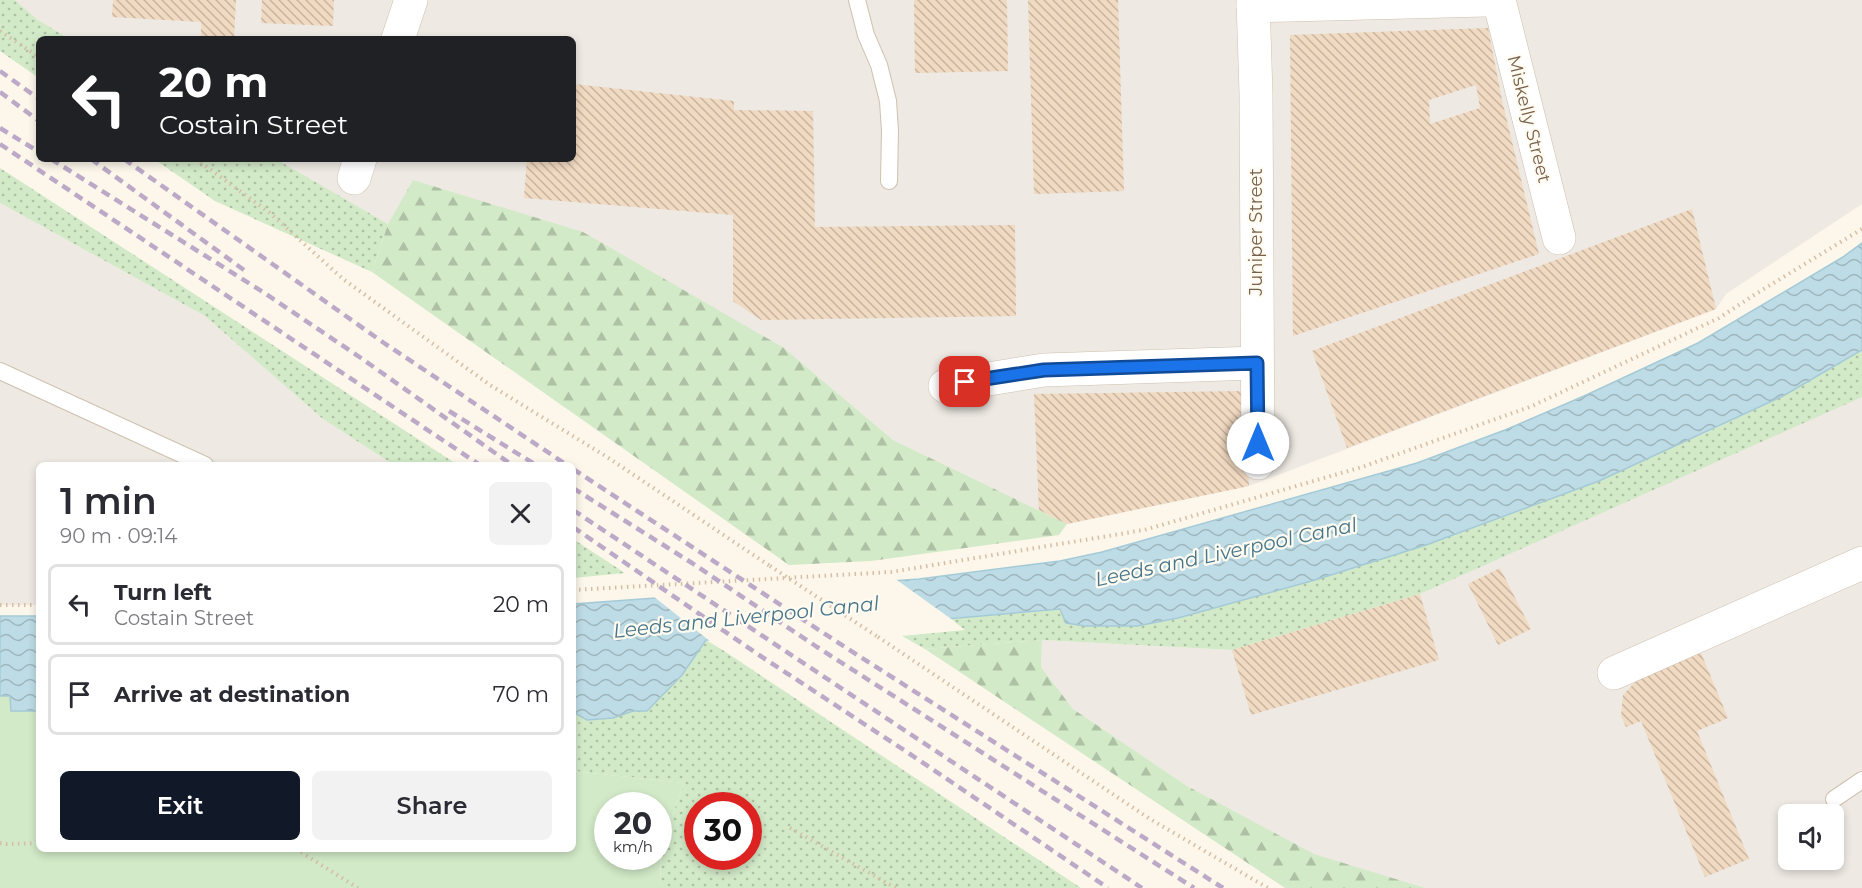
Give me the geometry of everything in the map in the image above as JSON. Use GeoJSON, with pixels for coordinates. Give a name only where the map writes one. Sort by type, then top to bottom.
{"type":"FeatureCollection","features":[{"type":"Feature","properties":{"kind":"street"},"geometry":{"type":"LineString","coordinates":[[399,36],[411,0]]}},
{"type":"Feature","properties":{"kind":"street"},"geometry":{"type":"LineString","coordinates":[[1253,3],[1486,0]]}},
{"type":"Feature","properties":{"kind":"street","name":"Miskelly Street"},"geometry":{"type":"LineString","coordinates":[[1499,0],[1558,238]]}},
{"type":"Feature","properties":{"kind":"street","name":"Juniper Street"},"geometry":{"type":"LineString","coordinates":[[1253,3],[1256,94],[1258,463]]}},
{"type":"Feature","properties":{"kind":"street"},"geometry":{"type":"LineString","coordinates":[[945,386],[1044,370],[1257,363]]}},
{"type":"Feature","properties":{"kind":"street"},"geometry":{"type":"LineString","coordinates":[[1614,673],[1862,563]]}},
{"type":"Feature","properties":{"kind":"lane"},"geometry":{"type":"LineString","coordinates":[[857,0],[866,35],[879,65],[888,101],[889,181]]}},
{"type":"Feature","properties":{"kind":"lane"},"geometry":{"type":"LineString","coordinates":[[0,371],[198,462]]}},
{"type":"Feature","properties":{"kind":"lane"},"geometry":{"type":"LineString","coordinates":[[1834,799],[1862,780]]}},
{"type":"Feature","properties":{"kind":"path"},"geometry":{"type":"LineString","coordinates":[[0,31],[36,55]]}},
{"type":"Feature","properties":{"kind":"path"},"geometry":{"type":"LineString","coordinates":[[200,162],[270,213],[344,279],[490,385],[607,457],[1150,819],[1268,888]]}},
{"type":"Feature","properties":{"kind":"path"},"geometry":{"type":"LineString","coordinates":[[0,605],[36,605]]}},
{"type":"Feature","properties":{"kind":"path"},"geometry":{"type":"LineString","coordinates":[[790,828],[896,888]]}},
{"type":"Feature","properties":{"kind":"path"},"geometry":{"type":"LineString","coordinates":[[0,843],[36,843]]}},
{"type":"Feature","properties":{"kind":"path"},"geometry":{"type":"LineString","coordinates":[[301,852],[358,888]]}},
{"type":"Feature","properties":{"kind":"shaded area"},"geometry":{"type":"Polygon","coordinates":[[[15,0],[1862,0],[1862,204],[1726,294],[1716,309],[1249,486],[1067,524],[893,440],[784,348],[414,180],[388,224],[281,162],[576,162],[576,36],[65,36],[38,20],[15,0]]]}},
{"type":"Feature","properties":{"kind":"shaded area"},"geometry":{"type":"Polygon","coordinates":[[[0,203],[205,316],[323,419],[389,462],[36,462],[36,605],[0,605],[0,203]]]}},
{"type":"Feature","properties":{"kind":"shaded area"},"geometry":{"type":"Polygon","coordinates":[[[1862,396],[1862,888],[1425,888],[1417,886],[1313,854],[1187,786],[1073,709],[1041,667],[1042,640],[1232,650],[1420,594],[1862,396]]]}},
{"type":"Feature","properties":{"kind":"green space"},"geometry":{"type":"Polygon","coordinates":[[[0,0],[15,0],[38,20],[65,36],[36,36],[36,76],[0,51],[0,0]]]}},
{"type":"Feature","properties":{"kind":"green space"},"geometry":{"type":"Polygon","coordinates":[[[158,162],[281,162],[388,224],[372,272],[215,201],[158,162]]]}},
{"type":"Feature","properties":{"kind":"green space"},"geometry":{"type":"Polygon","coordinates":[[[0,168],[453,462],[389,462],[323,419],[205,316],[0,203],[0,168]]]}},
{"type":"Feature","properties":{"kind":"green space"},"geometry":{"type":"Polygon","coordinates":[[[413,180],[583,232],[784,348],[893,440],[1067,524],[1059,535],[871,561],[789,565],[372,272],[388,224],[413,180]]]}},
{"type":"Feature","properties":{"kind":"green space"},"geometry":{"type":"Polygon","coordinates":[[[1862,350],[1862,397],[1420,594],[1232,650],[1042,640],[925,649],[902,636],[965,630],[951,619],[1061,608],[1066,623],[1137,626],[1178,618],[1315,580],[1701,435],[1783,396],[1862,350]]]}},
{"type":"Feature","properties":{"kind":"green space"},"geometry":{"type":"Polygon","coordinates":[[[576,541],[625,573],[576,578],[576,541]]]}},
{"type":"Feature","properties":{"kind":"green space"},"geometry":{"type":"Polygon","coordinates":[[[706,640],[1081,888],[660,888],[660,870],[672,870],[672,816],[684,783],[576,771],[576,714],[588,720],[613,718],[633,711],[647,711],[682,675],[706,640]]]}},
{"type":"Feature","properties":{"kind":"green space"},"geometry":{"type":"Polygon","coordinates":[[[1042,640],[1041,667],[1073,709],[1187,786],[1314,854],[1425,888],[1285,888],[925,649],[1042,640]]]}},
{"type":"Feature","properties":{"kind":"green space"},"geometry":{"type":"Polygon","coordinates":[[[0,696],[10,696],[11,711],[36,711],[36,852],[576,852],[576,771],[684,783],[672,816],[672,792],[594,792],[594,870],[660,870],[660,888],[0,888],[0,696]]]}},
{"type":"Feature","properties":{"kind":"water","name":"Leeds and Liverpool Canal"},"geometry":{"type":"Polygon","coordinates":[[[1862,243],[1862,350],[1783,396],[1599,481],[1426,545],[1315,580],[1178,618],[1137,626],[1085,626],[1066,623],[1060,609],[706,640],[682,675],[647,711],[633,711],[613,718],[587,720],[576,714],[576,604],[919,579],[1060,561],[1102,552],[1417,463],[1505,430],[1698,343],[1843,257],[1862,243]]]}},
{"type":"Feature","properties":{"kind":"water"},"geometry":{"type":"Polygon","coordinates":[[[0,616],[36,616],[36,711],[11,711],[10,696],[0,696],[0,616]]]}},
{"type":"Feature","properties":{"kind":"pier"},"geometry":{"type":"Polygon","coordinates":[[[894,578],[954,621],[711,642],[653,596],[894,578]]]}},
{"type":"Feature","properties":{"kind":"building"},"geometry":{"type":"Polygon","coordinates":[[[113,0],[236,0],[234,36],[201,36],[201,22],[112,17],[113,0]]]}},
{"type":"Feature","properties":{"kind":"building"},"geometry":{"type":"Polygon","coordinates":[[[262,0],[334,0],[333,26],[261,23],[262,0]]]}},
{"type":"Feature","properties":{"kind":"building"},"geometry":{"type":"Polygon","coordinates":[[[914,0],[1007,0],[1008,71],[915,73],[914,0]]]}},
{"type":"Feature","properties":{"kind":"building"},"geometry":{"type":"Polygon","coordinates":[[[1028,0],[1118,0],[1124,191],[1034,194],[1028,0]]]}},
{"type":"Feature","properties":{"kind":"building"},"geometry":{"type":"Polygon","coordinates":[[[1488,28],[1502,100],[1539,254],[1293,336],[1290,35],[1488,28]],[[1476,85],[1429,100],[1430,124],[1480,108],[1476,85]]]}},
{"type":"Feature","properties":{"kind":"building"},"geometry":{"type":"Polygon","coordinates":[[[576,84],[734,101],[734,110],[813,111],[815,227],[1015,225],[1016,316],[761,320],[733,301],[733,215],[524,198],[527,162],[576,162],[576,84]]]}},
{"type":"Feature","properties":{"kind":"building"},"geometry":{"type":"Polygon","coordinates":[[[1692,209],[1716,309],[1347,448],[1312,351],[1692,209]]]}},
{"type":"Feature","properties":{"kind":"building"},"geometry":{"type":"Polygon","coordinates":[[[1245,391],[1249,486],[1067,524],[1039,510],[1034,394],[1245,391]]]}},
{"type":"Feature","properties":{"kind":"building"},"geometry":{"type":"Polygon","coordinates":[[[1500,568],[1531,629],[1498,645],[1468,584],[1500,568]]]}},
{"type":"Feature","properties":{"kind":"building"},"geometry":{"type":"Polygon","coordinates":[[[1420,594],[1439,660],[1251,715],[1232,650],[1420,594]]]}},
{"type":"Feature","properties":{"kind":"building"},"geometry":{"type":"Polygon","coordinates":[[[1701,653],[1728,718],[1697,731],[1749,859],[1705,877],[1641,721],[1626,727],[1621,716],[1623,695],[1639,678],[1701,653]]]}},
{"type":"Feature","properties":{"kind":"railway"},"geometry":{"type":"LineString","coordinates":[[0,71],[36,97]]}},
{"type":"Feature","properties":{"kind":"railway"},"geometry":{"type":"LineString","coordinates":[[0,92],[36,119]]}},
{"type":"Feature","properties":{"kind":"railway"},"geometry":{"type":"LineString","coordinates":[[0,128],[36,150]]}},
{"type":"Feature","properties":{"kind":"railway"},"geometry":{"type":"LineString","coordinates":[[0,144],[476,462]]}},
{"type":"Feature","properties":{"kind":"railway"},"geometry":{"type":"LineString","coordinates":[[56,162],[263,292],[508,462]]}},
{"type":"Feature","properties":{"kind":"railway"},"geometry":{"type":"LineString","coordinates":[[95,162],[244,270]]}},
{"type":"Feature","properties":{"kind":"railway"},"geometry":{"type":"LineString","coordinates":[[128,162],[384,343],[562,462]]}},
{"type":"Feature","properties":{"kind":"railway"},"geometry":{"type":"LineString","coordinates":[[449,411],[531,462]]}},
{"type":"Feature","properties":{"kind":"railway"},"geometry":{"type":"LineString","coordinates":[[576,471],[848,649],[1223,888]]}},
{"type":"Feature","properties":{"kind":"railway"},"geometry":{"type":"LineString","coordinates":[[576,490],[1194,888]]}},
{"type":"Feature","properties":{"kind":"railway"},"geometry":{"type":"LineString","coordinates":[[576,512],[1142,888]]}},
{"type":"Feature","properties":{"kind":"railway"},"geometry":{"type":"LineString","coordinates":[[576,529],[759,655],[1108,888]]}},
{"type":"Feature","properties":{"kind":"route"},"geometry":{"type":"LineString","coordinates":[[965,382],[1044,370],[1257,363],[1258,443]]}}]}
